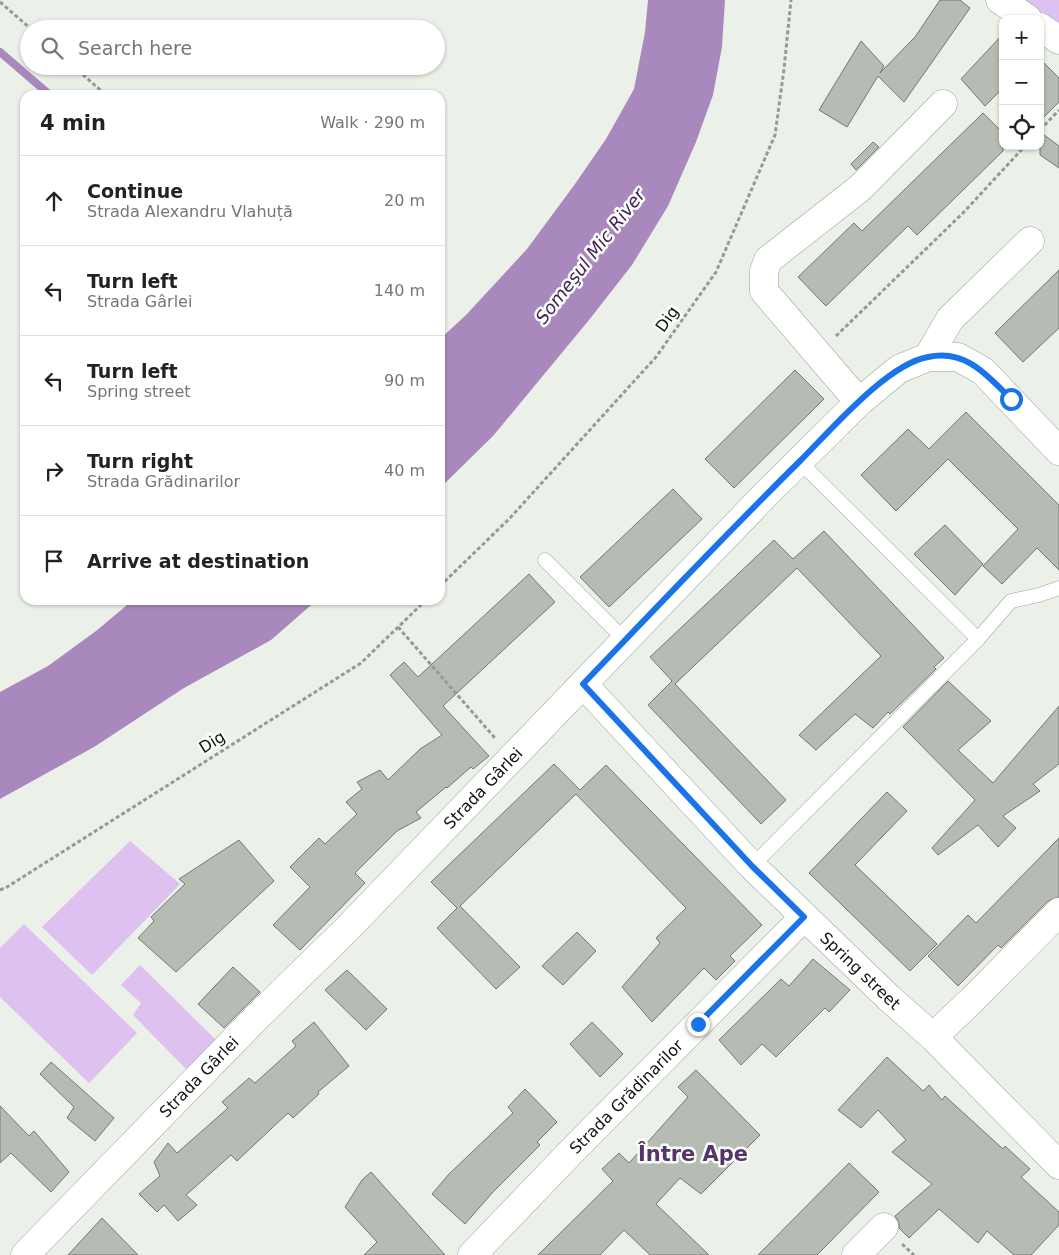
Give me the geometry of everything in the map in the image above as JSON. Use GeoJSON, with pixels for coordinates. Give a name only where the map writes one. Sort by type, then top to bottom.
{"type":"FeatureCollection","features":[{"type":"Feature","properties":{"kind":"street"},"geometry":{"type":"LineString","coordinates":[[1000,0],[1022,15]]}},
{"type":"Feature","properties":{"kind":"street"},"geometry":{"type":"LineString","coordinates":[[1044,30],[1059,40]]}},
{"type":"Feature","properties":{"kind":"street"},"geometry":{"type":"LineString","coordinates":[[859,402],[764,291],[764,271],[768,260],[860,188],[943,104]]}},
{"type":"Feature","properties":{"kind":"street"},"geometry":{"type":"LineString","coordinates":[[928,357],[950,319],[1030,241]]}},
{"type":"Feature","properties":{"kind":"street","name":"Strada Gârlei"},"geometry":{"type":"LineString","coordinates":[[25,1255],[249,1025],[347,930],[799,461],[859,402],[899,368],[928,357],[958,357],[983,371],[1059,451]]}},
{"type":"Feature","properties":{"kind":"street","name":"Spring street"},"geometry":{"type":"LineString","coordinates":[[583,684],[752,866],[889,998],[933,1037],[1059,1165]]}},
{"type":"Feature","properties":{"kind":"street"},"geometry":{"type":"LineString","coordinates":[[933,1037],[1059,912]]}},
{"type":"Feature","properties":{"kind":"street","name":"Strada Grădinarilor"},"geometry":{"type":"LineString","coordinates":[[472,1255],[571,1152],[804,917]]}},
{"type":"Feature","properties":{"kind":"street"},"geometry":{"type":"LineString","coordinates":[[856,1255],[884,1227]]}},
{"type":"Feature","properties":{"kind":"lane"},"geometry":{"type":"LineString","coordinates":[[799,461],[978,639]]}},
{"type":"Feature","properties":{"kind":"lane"},"geometry":{"type":"LineString","coordinates":[[545,560],[631,634]]}},
{"type":"Feature","properties":{"kind":"lane"},"geometry":{"type":"LineString","coordinates":[[752,866],[978,639],[1012,601],[1059,588]]}},
{"type":"Feature","properties":{"kind":"path","name":"Dig"},"geometry":{"type":"LineString","coordinates":[[445,581],[510,518],[656,357],[716,272],[775,135],[784,69],[790,0]]}},
{"type":"Feature","properties":{"kind":"path"},"geometry":{"type":"LineString","coordinates":[[0,2],[21,20]]}},
{"type":"Feature","properties":{"kind":"path"},"geometry":{"type":"LineString","coordinates":[[83,75],[100,90]]}},
{"type":"Feature","properties":{"kind":"path"},"geometry":{"type":"LineString","coordinates":[[1044,126],[1059,110]]}},
{"type":"Feature","properties":{"kind":"path"},"geometry":{"type":"LineString","coordinates":[[818,354],[963,213],[1022,150]]}},
{"type":"Feature","properties":{"kind":"path","name":"Dig"},"geometry":{"type":"LineString","coordinates":[[0,890],[360,663],[421,605]]}},
{"type":"Feature","properties":{"kind":"path"},"geometry":{"type":"LineString","coordinates":[[398,627],[512,757]]}},
{"type":"Feature","properties":{"kind":"shaded area"},"geometry":{"type":"Polygon","coordinates":[[[1016,0],[1059,0],[1059,28],[1044,18],[1044,15],[1039,15],[1016,0]]]}},
{"type":"Feature","properties":{"kind":"shaded area"},"geometry":{"type":"Polygon","coordinates":[[[130,841],[180,884],[92,975],[42,927],[130,841]]]}},
{"type":"Feature","properties":{"kind":"shaded area"},"geometry":{"type":"Polygon","coordinates":[[[24,924],[137,1033],[89,1083],[0,997],[0,948],[24,924]]]}},
{"type":"Feature","properties":{"kind":"shaded area"},"geometry":{"type":"Polygon","coordinates":[[[140,965],[221,1045],[191,1074],[133,1015],[141,1003],[121,985],[140,965]]]}},
{"type":"Feature","properties":{"kind":"water","name":"Someşul Mic River"},"geometry":{"type":"Polygon","coordinates":[[[648,0],[725,0],[722,47],[713,95],[696,142],[668,206],[632,265],[589,320],[493,436],[445,483],[445,334],[466,315],[527,249],[606,139],[634,89],[645,32],[648,0]]]}},
{"type":"Feature","properties":{"kind":"water"},"geometry":{"type":"Polygon","coordinates":[[[127,605],[311,605],[271,640],[184,688],[94,747],[0,799],[0,692],[48,666],[96,631],[127,605]]]}},
{"type":"Feature","properties":{"kind":"building"},"geometry":{"type":"Polygon","coordinates":[[[940,0],[960,0],[970,8],[904,102],[878,76],[847,127],[819,110],[861,41],[884,66],[880,73],[915,37],[940,0]]]}},
{"type":"Feature","properties":{"kind":"building"},"geometry":{"type":"Polygon","coordinates":[[[999,38],[999,92],[985,106],[961,79],[999,38]]]}},
{"type":"Feature","properties":{"kind":"building"},"geometry":{"type":"Polygon","coordinates":[[[1044,63],[1059,78],[1059,102],[1044,117],[1044,63]]]}},
{"type":"Feature","properties":{"kind":"building"},"geometry":{"type":"Polygon","coordinates":[[[983,113],[999,129],[999,150],[1003,151],[917,235],[908,226],[826,306],[798,277],[854,223],[862,231],[983,113]]]}},
{"type":"Feature","properties":{"kind":"building"},"geometry":{"type":"Polygon","coordinates":[[[1044,135],[1059,146],[1059,168],[1040,155],[1040,150],[1044,150],[1044,135]]]}},
{"type":"Feature","properties":{"kind":"building"},"geometry":{"type":"Polygon","coordinates":[[[873,142],[879,147],[856,170],[851,164],[873,142]]]}},
{"type":"Feature","properties":{"kind":"building"},"geometry":{"type":"Polygon","coordinates":[[[1059,270],[1059,328],[1023,362],[995,333],[1059,270]]]}},
{"type":"Feature","properties":{"kind":"building"},"geometry":{"type":"Polygon","coordinates":[[[795,370],[824,399],[734,488],[705,459],[795,370]]]}},
{"type":"Feature","properties":{"kind":"building"},"geometry":{"type":"Polygon","coordinates":[[[966,412],[1059,505],[1059,570],[1037,548],[1002,584],[983,566],[1018,529],[948,459],[896,511],[861,475],[908,429],[929,449],[966,412]]]}},
{"type":"Feature","properties":{"kind":"building"},"geometry":{"type":"Polygon","coordinates":[[[673,489],[702,519],[609,607],[580,577],[673,489]]]}},
{"type":"Feature","properties":{"kind":"building"},"geometry":{"type":"Polygon","coordinates":[[[945,525],[983,564],[955,595],[914,554],[945,525]]]}},
{"type":"Feature","properties":{"kind":"building"},"geometry":{"type":"Polygon","coordinates":[[[824,531],[944,658],[934,667],[936,669],[873,728],[855,714],[816,750],[799,735],[881,656],[797,568],[675,684],[786,800],[761,824],[648,705],[672,681],[650,657],[774,540],[793,559],[824,531]]]}},
{"type":"Feature","properties":{"kind":"building"},"geometry":{"type":"Polygon","coordinates":[[[529,574],[555,602],[443,706],[489,756],[473,769],[471,767],[416,812],[421,818],[397,831],[355,873],[365,883],[300,950],[273,925],[310,887],[290,867],[319,838],[325,844],[357,814],[346,802],[362,789],[357,782],[380,770],[388,780],[420,749],[442,735],[390,675],[404,662],[418,677],[529,574]]]}},
{"type":"Feature","properties":{"kind":"building"},"geometry":{"type":"Polygon","coordinates":[[[948,681],[991,721],[958,750],[993,783],[1059,706],[1059,764],[1033,784],[1040,791],[1003,816],[1016,828],[998,847],[978,825],[938,855],[932,848],[975,800],[903,727],[948,681]]]}},
{"type":"Feature","properties":{"kind":"building"},"geometry":{"type":"Polygon","coordinates":[[[554,764],[580,790],[606,765],[762,925],[730,956],[735,961],[716,980],[704,968],[652,1022],[622,987],[660,943],[656,938],[686,908],[576,794],[460,906],[520,967],[496,989],[437,928],[457,908],[431,882],[554,764]]]}},
{"type":"Feature","properties":{"kind":"building"},"geometry":{"type":"Polygon","coordinates":[[[887,792],[907,811],[855,865],[937,944],[910,971],[809,873],[887,792]]]}},
{"type":"Feature","properties":{"kind":"building"},"geometry":{"type":"Polygon","coordinates":[[[1059,838],[1059,897],[1048,901],[1001,948],[998,945],[958,986],[928,956],[968,915],[976,923],[1059,838]]]}},
{"type":"Feature","properties":{"kind":"building"},"geometry":{"type":"Polygon","coordinates":[[[239,840],[274,881],[176,972],[138,938],[154,921],[151,917],[185,884],[179,879],[239,840]]]}},
{"type":"Feature","properties":{"kind":"building"},"geometry":{"type":"Polygon","coordinates":[[[577,932],[596,951],[563,985],[542,966],[577,932]]]}},
{"type":"Feature","properties":{"kind":"building"},"geometry":{"type":"Polygon","coordinates":[[[813,959],[850,990],[829,1012],[825,1008],[776,1057],[762,1044],[741,1065],[719,1040],[781,979],[789,986],[813,959]]]}},
{"type":"Feature","properties":{"kind":"building"},"geometry":{"type":"Polygon","coordinates":[[[233,967],[260,992],[224,1028],[198,1004],[233,967]]]}},
{"type":"Feature","properties":{"kind":"building"},"geometry":{"type":"Polygon","coordinates":[[[347,970],[387,1009],[366,1030],[325,990],[347,970]]]}},
{"type":"Feature","properties":{"kind":"building"},"geometry":{"type":"Polygon","coordinates":[[[314,1022],[349,1066],[318,1092],[319,1094],[293,1118],[288,1113],[237,1161],[231,1155],[186,1195],[197,1205],[178,1221],[164,1205],[157,1212],[139,1194],[160,1176],[154,1162],[168,1143],[177,1153],[228,1108],[222,1102],[249,1078],[255,1083],[296,1046],[292,1041],[314,1022]]]}},
{"type":"Feature","properties":{"kind":"building"},"geometry":{"type":"Polygon","coordinates":[[[592,1022],[623,1054],[600,1077],[570,1044],[592,1022]]]}},
{"type":"Feature","properties":{"kind":"building"},"geometry":{"type":"Polygon","coordinates":[[[887,1057],[923,1091],[929,1085],[942,1100],[945,1096],[1003,1149],[1005,1146],[1030,1169],[1021,1177],[1059,1212],[1059,1225],[1031,1255],[1014,1255],[987,1231],[978,1243],[939,1209],[909,1238],[899,1228],[899,1222],[895,1216],[932,1184],[892,1152],[906,1140],[878,1110],[861,1128],[838,1110],[887,1057]]]}},
{"type":"Feature","properties":{"kind":"building"},"geometry":{"type":"Polygon","coordinates":[[[51,1062],[114,1118],[95,1141],[67,1118],[74,1107],[40,1074],[51,1062]]]}},
{"type":"Feature","properties":{"kind":"building"},"geometry":{"type":"Polygon","coordinates":[[[696,1070],[760,1135],[701,1194],[680,1178],[656,1204],[709,1255],[650,1255],[624,1230],[600,1255],[538,1255],[613,1181],[602,1169],[619,1153],[629,1163],[688,1097],[678,1087],[696,1070]]]}},
{"type":"Feature","properties":{"kind":"building"},"geometry":{"type":"Polygon","coordinates":[[[525,1089],[557,1122],[537,1142],[540,1145],[493,1192],[465,1224],[432,1194],[449,1174],[513,1113],[508,1107],[525,1089]]]}},
{"type":"Feature","properties":{"kind":"building"},"geometry":{"type":"Polygon","coordinates":[[[0,1106],[29,1136],[34,1131],[69,1172],[51,1192],[11,1153],[0,1163],[0,1106]]]}},
{"type":"Feature","properties":{"kind":"building"},"geometry":{"type":"Polygon","coordinates":[[[849,1163],[879,1192],[817,1255],[758,1255],[849,1163]]]}},
{"type":"Feature","properties":{"kind":"building"},"geometry":{"type":"Polygon","coordinates":[[[371,1172],[445,1255],[364,1255],[377,1242],[345,1207],[362,1180],[371,1172]]]}},
{"type":"Feature","properties":{"kind":"building"},"geometry":{"type":"Polygon","coordinates":[[[102,1218],[138,1255],[68,1255],[102,1218]]]}},
{"type":"Feature","properties":{"kind":"waterway"},"geometry":{"type":"LineString","coordinates":[[0,52],[20,69]]}},
{"type":"Feature","properties":{"kind":"waterway"},"geometry":{"type":"LineString","coordinates":[[27,75],[44,90]]}},
{"type":"Feature","properties":{"kind":"district","name":"Între Ape"},"geometry":{"type":"Point","coordinates":[693,1154]}},
{"type":"Feature","properties":{"kind":"route"},"geometry":{"type":"LineString","coordinates":[[698,1024],[804,917],[752,866],[583,684],[766,494],[859,402],[899,368],[928,357],[958,357],[983,371],[1011,399]]}}]}
